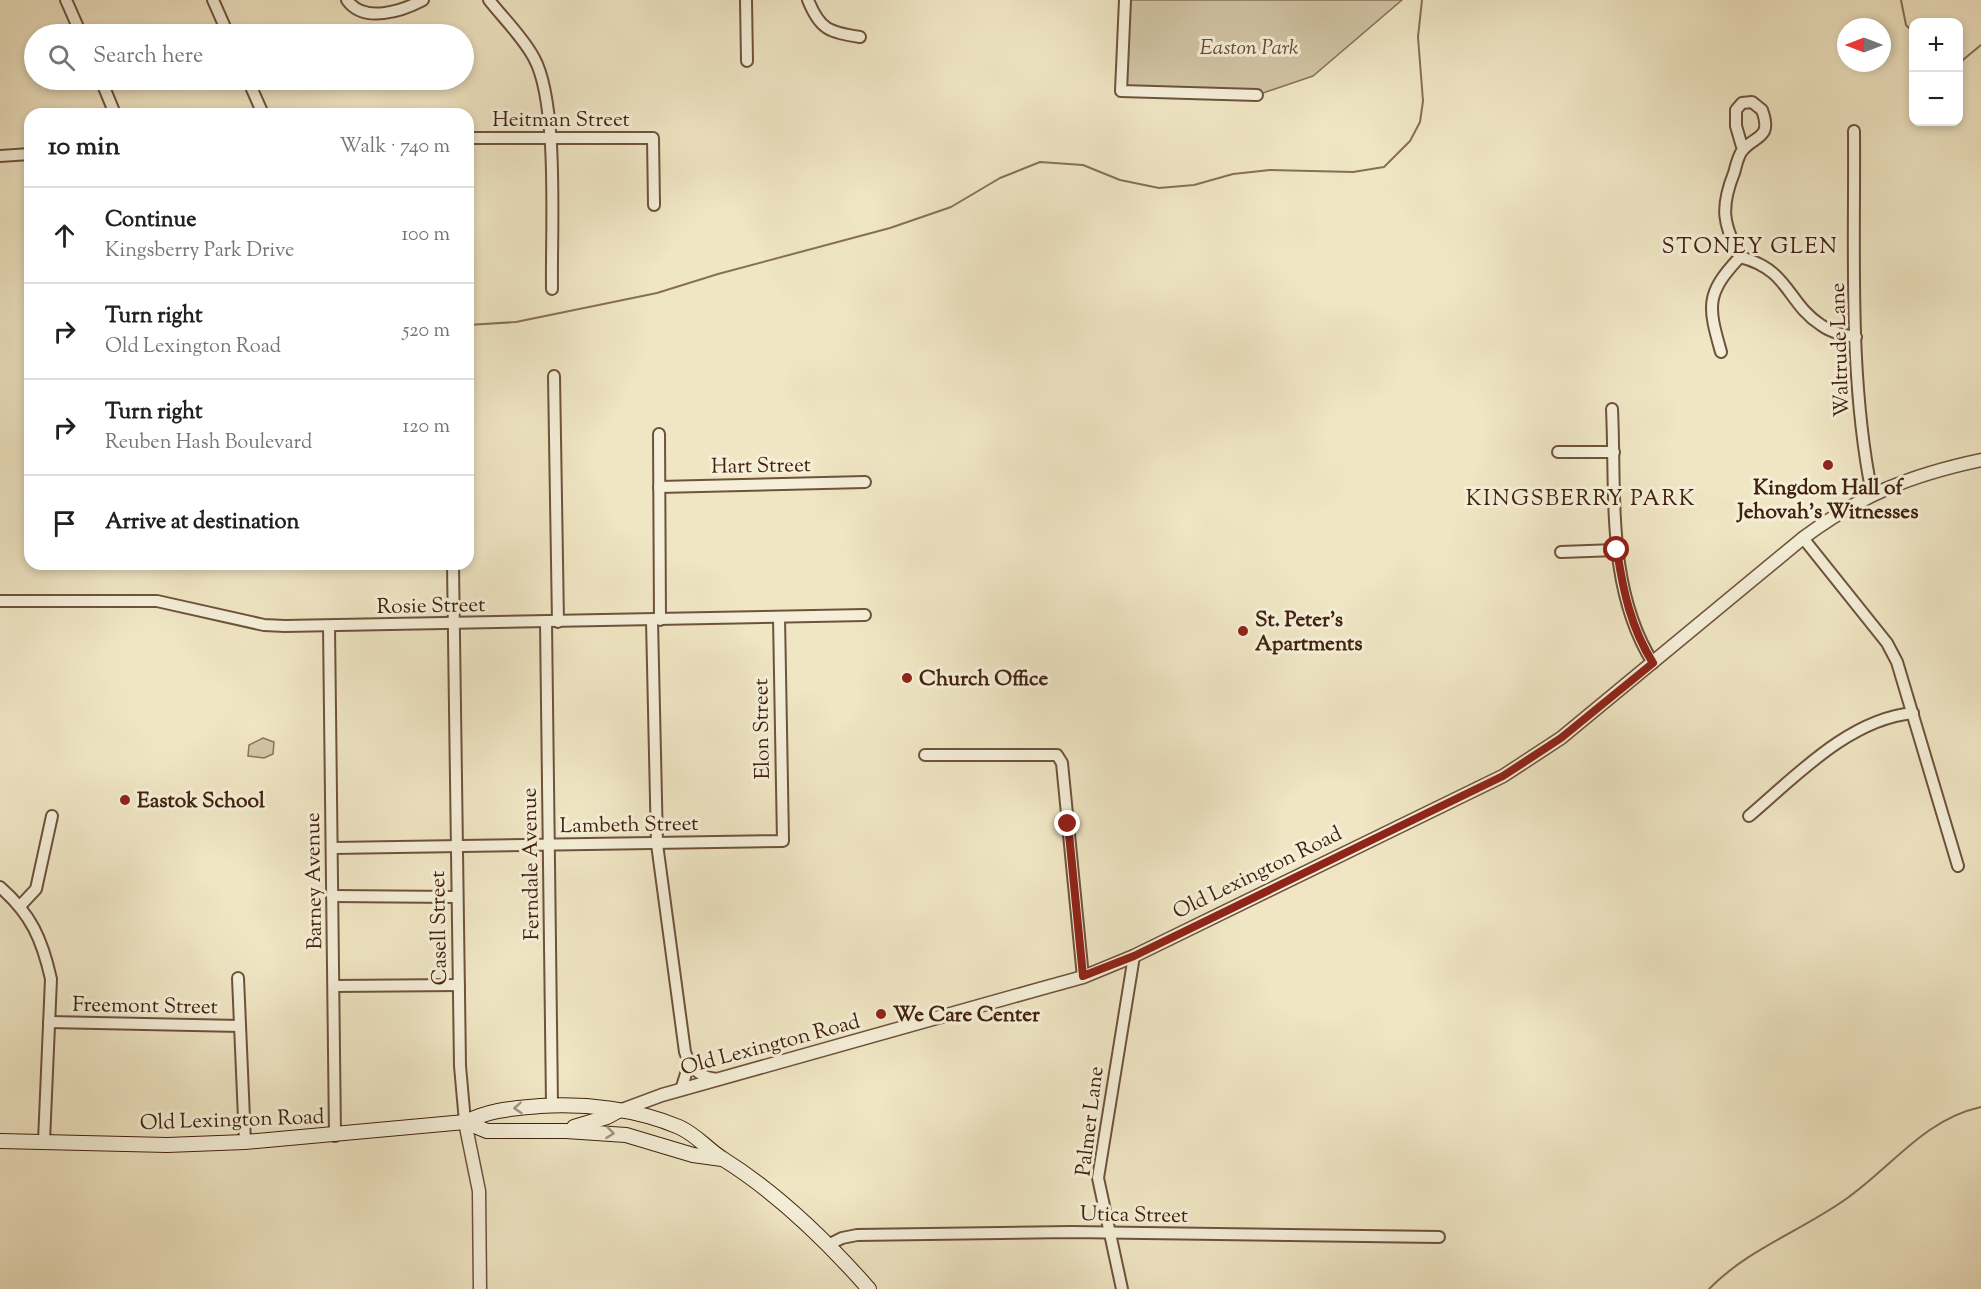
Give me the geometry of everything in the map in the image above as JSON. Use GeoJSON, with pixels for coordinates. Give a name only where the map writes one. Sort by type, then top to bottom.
{"type":"FeatureCollection","features":[{"type":"Feature","properties":{"kind":"main road","name":"Old Lexington Road"},"geometry":{"type":"LineString","coordinates":[[0,1141],[167,1145],[245,1142],[335,1136],[465,1122],[489,1111],[552,1106],[618,1111]]}},
{"type":"Feature","properties":{"kind":"main road"},"geometry":{"type":"LineString","coordinates":[[552,1131],[584,1125],[618,1111],[648,1117],[678,1127],[696,1136],[778,1199],[830,1244],[869,1289]]}},
{"type":"Feature","properties":{"kind":"main road","name":"Old Lexington Road"},"geometry":{"type":"LineString","coordinates":[[465,1122],[487,1131],[552,1131]]}},
{"type":"Feature","properties":{"kind":"main road"},"geometry":{"type":"LineString","coordinates":[[552,1131],[626,1135],[693,1155],[723,1159]]}},
{"type":"Feature","properties":{"kind":"street"},"geometry":{"type":"LineString","coordinates":[[66,0],[77,24]]}},
{"type":"Feature","properties":{"kind":"street"},"geometry":{"type":"LineString","coordinates":[[213,0],[224,24]]}},
{"type":"Feature","properties":{"kind":"street"},"geometry":{"type":"LineString","coordinates":[[347,0],[354,8],[381,13],[400,10],[423,0]]}},
{"type":"Feature","properties":{"kind":"street"},"geometry":{"type":"LineString","coordinates":[[489,0],[534,57],[543,81],[550,140],[552,290]]}},
{"type":"Feature","properties":{"kind":"street"},"geometry":{"type":"LineString","coordinates":[[746,0],[747,62]]}},
{"type":"Feature","properties":{"kind":"street"},"geometry":{"type":"LineString","coordinates":[[808,0],[818,22],[837,33],[860,38]]}},
{"type":"Feature","properties":{"kind":"street"},"geometry":{"type":"LineString","coordinates":[[1125,0],[1121,91],[1257,95]]}},
{"type":"Feature","properties":{"kind":"street"},"geometry":{"type":"LineString","coordinates":[[104,90],[112,108]]}},
{"type":"Feature","properties":{"kind":"street"},"geometry":{"type":"LineString","coordinates":[[252,90],[260,108]]}},
{"type":"Feature","properties":{"kind":"street","name":"Waltrude Lane"},"geometry":{"type":"LineString","coordinates":[[1854,131],[1857,337],[1862,445],[1872,494]]}},
{"type":"Feature","properties":{"kind":"street","name":"Heitman Street"},"geometry":{"type":"LineString","coordinates":[[474,138],[550,140],[654,138],[654,206]]}},
{"type":"Feature","properties":{"kind":"street"},"geometry":{"type":"LineString","coordinates":[[1743,150],[1726,193],[1723,213],[1740,257],[1770,269],[1819,324],[1833,332],[1857,337]]}},
{"type":"Feature","properties":{"kind":"street"},"geometry":{"type":"LineString","coordinates":[[0,156],[24,154]]}},
{"type":"Feature","properties":{"kind":"street"},"geometry":{"type":"LineString","coordinates":[[1721,352],[1712,320],[1711,302],[1715,290],[1740,257]]}},
{"type":"Feature","properties":{"kind":"street"},"geometry":{"type":"LineString","coordinates":[[554,376],[558,622]]}},
{"type":"Feature","properties":{"kind":"street"},"geometry":{"type":"LineString","coordinates":[[1612,409],[1617,550],[1629,614],[1639,641],[1653,663]]}},
{"type":"Feature","properties":{"kind":"street"},"geometry":{"type":"LineString","coordinates":[[658,434],[657,844],[685,1052],[689,1064],[708,1078],[719,1080]]}},
{"type":"Feature","properties":{"kind":"street"},"geometry":{"type":"LineString","coordinates":[[1558,452],[1614,452]]}},
{"type":"Feature","properties":{"kind":"street","name":"Old Lexington Road"},"geometry":{"type":"LineString","coordinates":[[618,1111],[681,1090],[1083,976],[1134,956],[1503,776],[1561,738],[1803,538],[1872,494],[1930,471],[1981,460]]}},
{"type":"Feature","properties":{"kind":"street","name":"Hart Street"},"geometry":{"type":"LineString","coordinates":[[659,487],[865,482]]}},
{"type":"Feature","properties":{"kind":"street"},"geometry":{"type":"LineString","coordinates":[[1803,538],[1887,643],[1897,662],[1958,866]]}},
{"type":"Feature","properties":{"kind":"street"},"geometry":{"type":"LineString","coordinates":[[1561,552],[1617,550]]}},
{"type":"Feature","properties":{"kind":"street","name":"Casell Street"},"geometry":{"type":"LineString","coordinates":[[453,570],[460,1066],[465,1122],[479,1191],[480,1289]]}},
{"type":"Feature","properties":{"kind":"street","name":"Rosie Street"},"geometry":{"type":"LineString","coordinates":[[0,601],[157,601],[264,625],[454,625],[865,615]]}},
{"type":"Feature","properties":{"kind":"street","name":"Elon Street"},"geometry":{"type":"LineString","coordinates":[[779,617],[783,841]]}},
{"type":"Feature","properties":{"kind":"street","name":"Ferndale Avenue"},"geometry":{"type":"LineString","coordinates":[[546,622],[552,1106]]}},
{"type":"Feature","properties":{"kind":"street","name":"Barney Avenue"},"geometry":{"type":"LineString","coordinates":[[329,626],[335,1136]]}},
{"type":"Feature","properties":{"kind":"street"},"geometry":{"type":"LineString","coordinates":[[1749,816],[1806,768],[1848,738],[1891,716],[1913,713]]}},
{"type":"Feature","properties":{"kind":"street"},"geometry":{"type":"LineString","coordinates":[[925,755],[1057,755],[1062,763],[1083,976]]}},
{"type":"Feature","properties":{"kind":"street"},"geometry":{"type":"LineString","coordinates":[[21,905],[36,889],[52,816]]}},
{"type":"Feature","properties":{"kind":"street","name":"Lambeth Street"},"geometry":{"type":"LineString","coordinates":[[333,848],[783,841]]}},
{"type":"Feature","properties":{"kind":"street"},"geometry":{"type":"LineString","coordinates":[[0,887],[21,905],[46,954],[51,979],[44,1141]]}},
{"type":"Feature","properties":{"kind":"street"},"geometry":{"type":"LineString","coordinates":[[333,896],[456,897]]}},
{"type":"Feature","properties":{"kind":"street","name":"Palmer Lane"},"geometry":{"type":"LineString","coordinates":[[1122,1289],[1098,1178],[1134,956]]}},
{"type":"Feature","properties":{"kind":"street"},"geometry":{"type":"LineString","coordinates":[[238,978],[245,1142]]}},
{"type":"Feature","properties":{"kind":"street"},"geometry":{"type":"LineString","coordinates":[[334,987],[459,985]]}},
{"type":"Feature","properties":{"kind":"street","name":"Freemont Street"},"geometry":{"type":"LineString","coordinates":[[48,1022],[240,1026]]}},
{"type":"Feature","properties":{"kind":"street"},"geometry":{"type":"LineString","coordinates":[[681,1090],[689,1064]]}},
{"type":"Feature","properties":{"kind":"street","name":"Utica Street"},"geometry":{"type":"LineString","coordinates":[[830,1244],[842,1238],[857,1235],[1110,1233],[1439,1237]]}},
{"type":"Feature","properties":{"kind":"green space","name":"Easton Park"},"geometry":{"type":"Polygon","coordinates":[[[1125,0],[1402,0],[1313,76],[1257,95],[1121,91],[1125,0]]]}},
{"type":"Feature","properties":{"kind":"green space"},"geometry":{"type":"Polygon","coordinates":[[[263,738],[274,742],[273,754],[264,758],[248,756],[249,745],[263,738]]]}},
{"type":"Feature","properties":{"kind":"waterway"},"geometry":{"type":"LineString","coordinates":[[474,325],[516,322],[657,293],[718,274],[890,228],[951,207],[1000,178],[1040,162],[1083,165],[1120,180],[1159,188],[1194,185],[1233,174],[1270,170],[1353,172],[1384,167],[1410,141],[1420,122],[1423,101],[1418,37],[1422,0]]}},
{"type":"Feature","properties":{"kind":"waterway"},"geometry":{"type":"LineString","coordinates":[[1901,0],[1906,25],[1909,28]]}},
{"type":"Feature","properties":{"kind":"waterway"},"geometry":{"type":"LineString","coordinates":[[1963,60],[1981,45]]}},
{"type":"Feature","properties":{"kind":"waterway"},"geometry":{"type":"LineString","coordinates":[[1709,1289],[1724,1275],[1758,1251],[1846,1199],[1925,1133],[1960,1113],[1981,1107]]}},
{"type":"Feature","properties":{"kind":"place","name":"Kingdom Hall of Jehovah’s Witnesses"},"geometry":{"type":"Point","coordinates":[1828,465]}},
{"type":"Feature","properties":{"kind":"place","name":"St. Peter's Apartments"},"geometry":{"type":"Point","coordinates":[1243,631]}},
{"type":"Feature","properties":{"kind":"place","name":"Church Office"},"geometry":{"type":"Point","coordinates":[907,678]}},
{"type":"Feature","properties":{"kind":"place","name":"Eastok School"},"geometry":{"type":"Point","coordinates":[125,800]}},
{"type":"Feature","properties":{"kind":"place","name":"We Care Center"},"geometry":{"type":"Point","coordinates":[881,1014]}},
{"type":"Feature","properties":{"kind":"district","name":"STONEY GLEN"},"geometry":{"type":"Point","coordinates":[1750,245]}},
{"type":"Feature","properties":{"kind":"district","name":"KINGSBERRY PARK"},"geometry":{"type":"Point","coordinates":[1581,497]}},
{"type":"Feature","properties":{"kind":"route"},"geometry":{"type":"LineString","coordinates":[[1068,824],[1083,976],[1134,956],[1503,776],[1561,738],[1653,663],[1639,641],[1629,614],[1617,550]]}}]}
